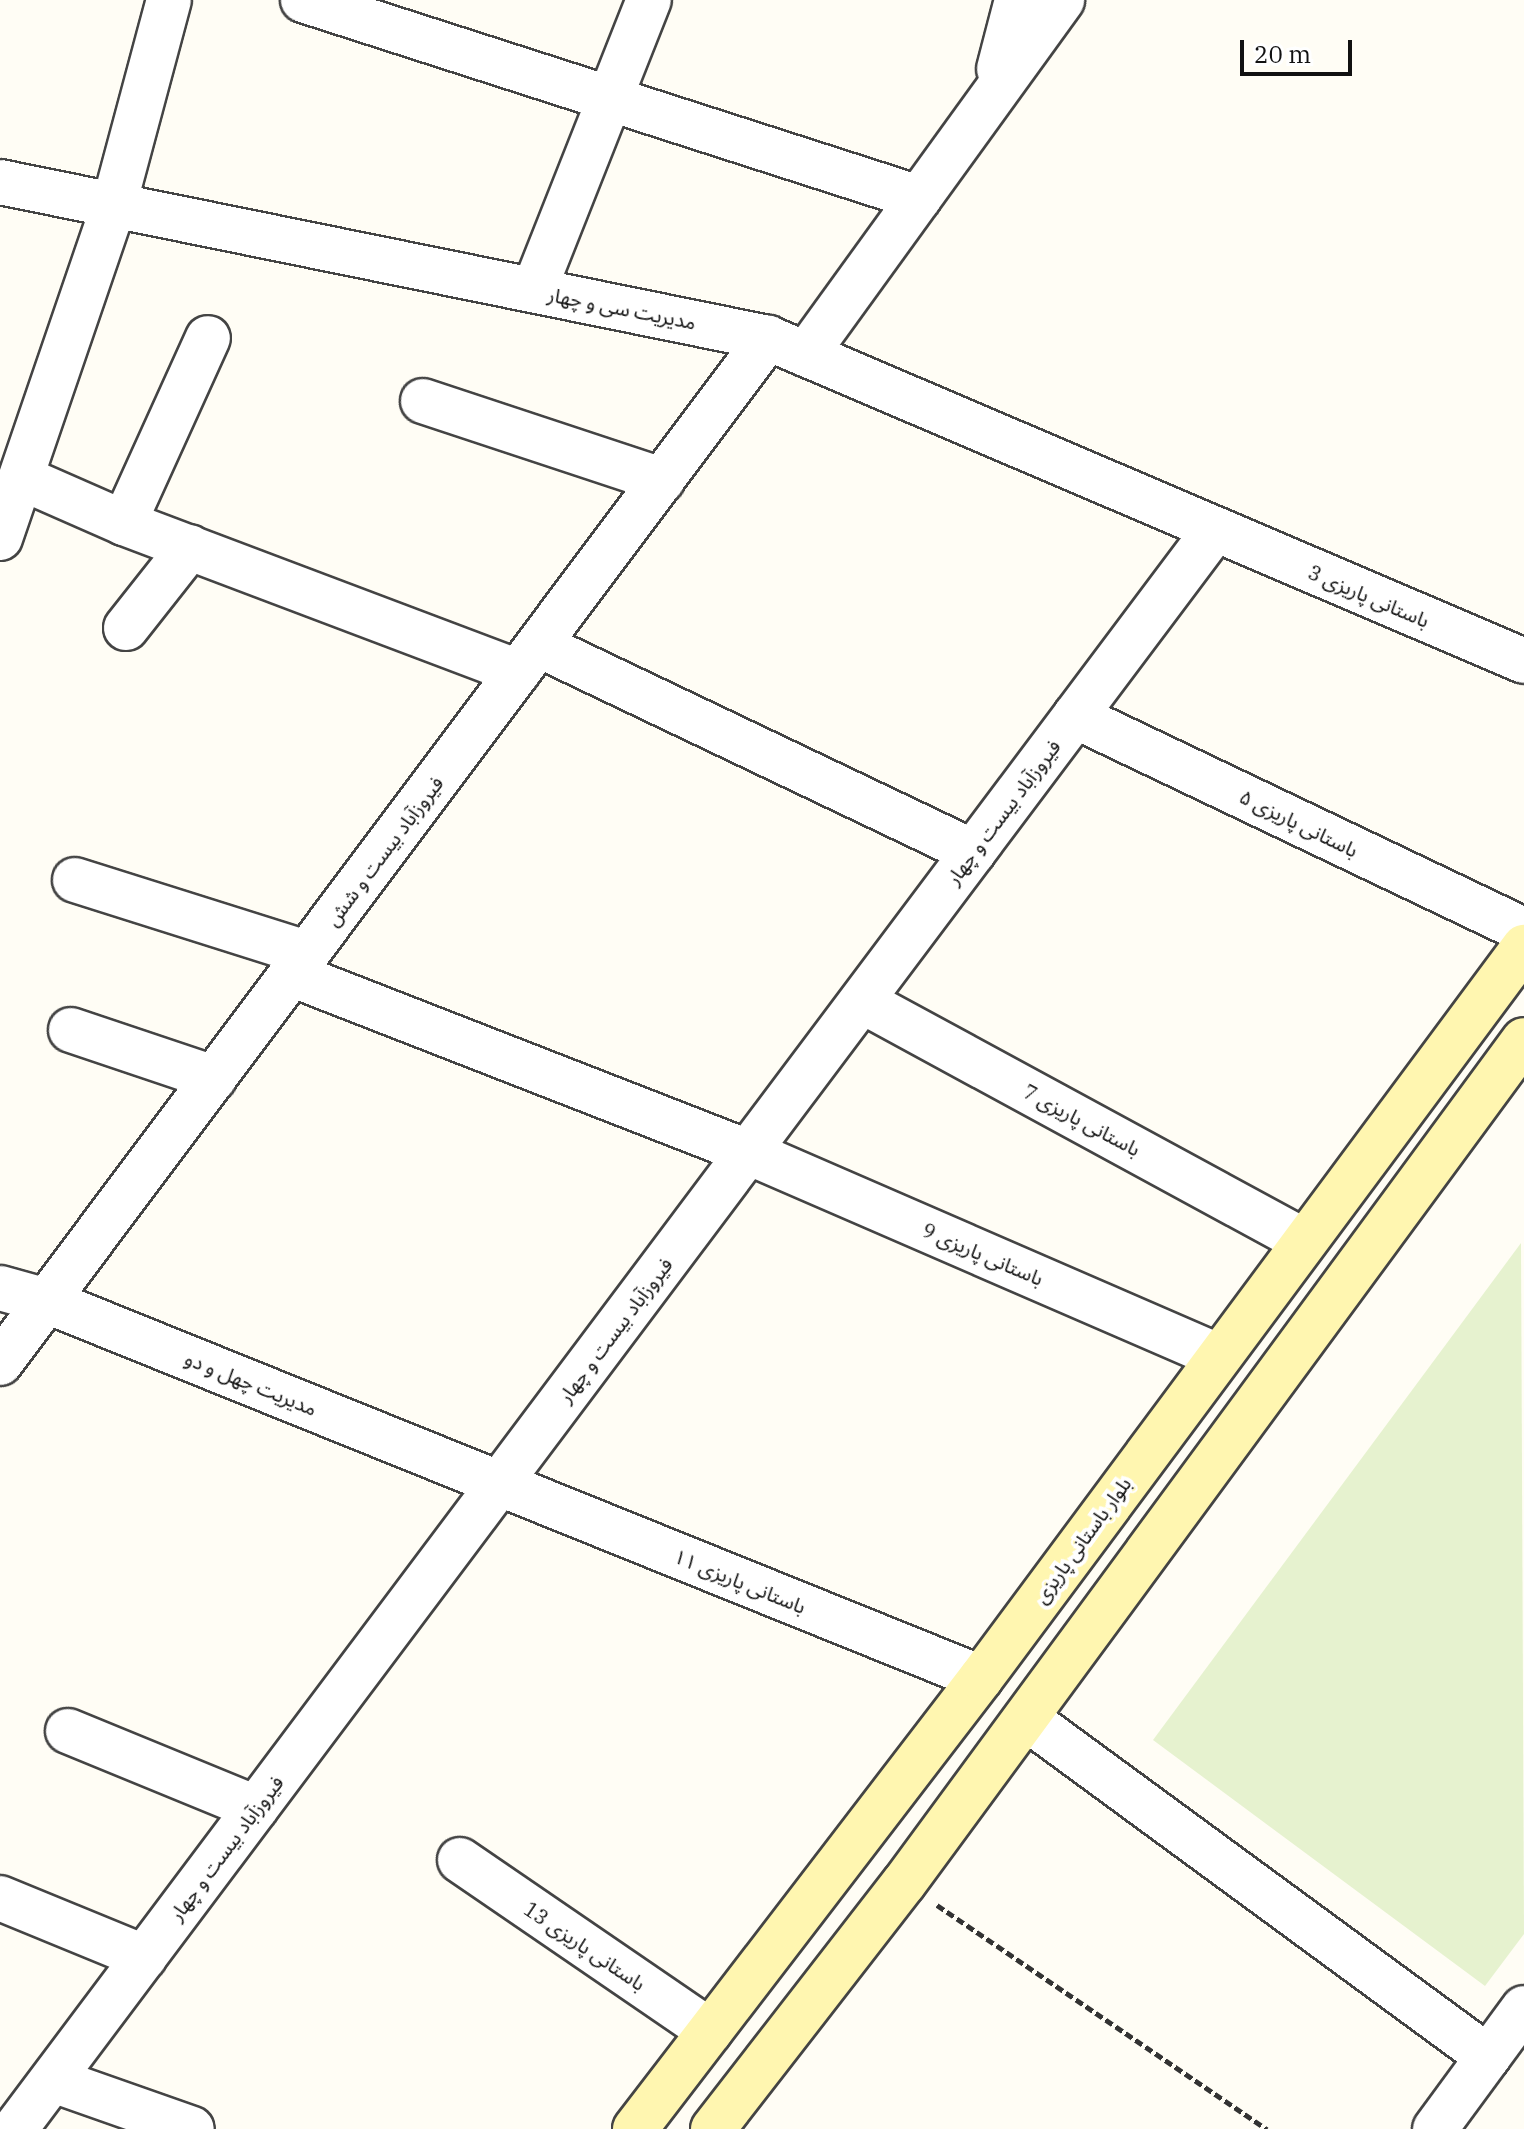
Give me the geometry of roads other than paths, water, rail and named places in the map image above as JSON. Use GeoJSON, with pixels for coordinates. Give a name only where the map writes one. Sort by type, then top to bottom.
{"type":"FeatureCollection","features":[{"type":"Feature","properties":{"kind":"main road","name":"بلوار باستانی پاریزی"},"geometry":{"type":"LineString","coordinates":[[635,2129],[981,1678],[1302,1240],[1524,947]]}},
{"type":"Feature","properties":{"kind":"main road"},"geometry":{"type":"LineString","coordinates":[[713,2129],[904,1883],[1524,1040]]}},
{"type":"Feature","properties":{"kind":"street"},"geometry":{"type":"LineString","coordinates":[[2,530],[24,479],[114,205],[169,0]]}},
{"type":"Feature","properties":{"kind":"street"},"geometry":{"type":"LineString","coordinates":[[303,0],[609,95],[919,198]]}},
{"type":"Feature","properties":{"kind":"street"},"geometry":{"type":"LineString","coordinates":[[534,290],[649,0]]}},
{"type":"Feature","properties":{"kind":"street"},"geometry":{"type":"LineString","coordinates":[[993,91],[1017,0]]}},
{"type":"Feature","properties":{"kind":"street","name":"فیروزآباد بیست و شش"},"geometry":{"type":"LineString","coordinates":[[0,1363],[662,480],[919,198],[993,91],[1062,0]]}},
{"type":"Feature","properties":{"kind":"street","name":"مدیریت سی و چهار"},"geometry":{"type":"LineString","coordinates":[[0,182],[534,290],[787,346],[1214,531]]}},
{"type":"Feature","properties":{"kind":"street"},"geometry":{"type":"LineString","coordinates":[[124,523],[208,338]]}},
{"type":"Feature","properties":{"kind":"street"},"geometry":{"type":"LineString","coordinates":[[423,401],[662,480]]}},
{"type":"Feature","properties":{"kind":"street"},"geometry":{"type":"LineString","coordinates":[[24,479],[124,523],[190,547],[529,658],[973,852]]}},
{"type":"Feature","properties":{"kind":"street","name":"باستانی پاریزی 3"},"geometry":{"type":"LineString","coordinates":[[1214,531],[1524,661]]}},
{"type":"Feature","properties":{"kind":"street","name":"فیروزآباد بیست و چهار"},"geometry":{"type":"LineString","coordinates":[[24,2104],[144,1957],[1214,531]]}},
{"type":"Feature","properties":{"kind":"street"},"geometry":{"type":"LineString","coordinates":[[126,628],[190,547]]}},
{"type":"Feature","properties":{"kind":"street","name":"باستانی پاریزی ۵"},"geometry":{"type":"LineString","coordinates":[[1075,716],[1524,930]]}},
{"type":"Feature","properties":{"kind":"street","name":"باستانی پاریزی 9"},"geometry":{"type":"LineString","coordinates":[[75,880],[299,964],[748,1152],[1218,1356]]}},
{"type":"Feature","properties":{"kind":"street","name":"باستانی پاریزی 7"},"geometry":{"type":"LineString","coordinates":[[862,1001],[1302,1240]]}},
{"type":"Feature","properties":{"kind":"street"},"geometry":{"type":"LineString","coordinates":[[71,1030],[214,1078]]}},
{"type":"Feature","properties":{"kind":"street","name":"مدیریت چهل و دو"},"geometry":{"type":"LineString","coordinates":[[0,1288],[47,1301],[499,1484]]}},
{"type":"Feature","properties":{"kind":"street","name":"باستانی پاریزی ۱۱"},"geometry":{"type":"LineString","coordinates":[[499,1484],[981,1678]]}},
{"type":"Feature","properties":{"kind":"street"},"geometry":{"type":"LineString","coordinates":[[1026,1718],[1488,2057]]}},
{"type":"Feature","properties":{"kind":"street"},"geometry":{"type":"LineString","coordinates":[[68,1731],[256,1808]]}},
{"type":"Feature","properties":{"kind":"street","name":"باستانی پاریزی 13"},"geometry":{"type":"LineString","coordinates":[[460,1860],[710,2031]]}},
{"type":"Feature","properties":{"kind":"street"},"geometry":{"type":"LineString","coordinates":[[0,1898],[144,1957]]}},
{"type":"Feature","properties":{"kind":"street"},"geometry":{"type":"LineString","coordinates":[[1435,2129],[1524,2008]]}},
{"type":"Feature","properties":{"kind":"street"},"geometry":{"type":"LineString","coordinates":[[24,2104],[192,2129]]}}]}
